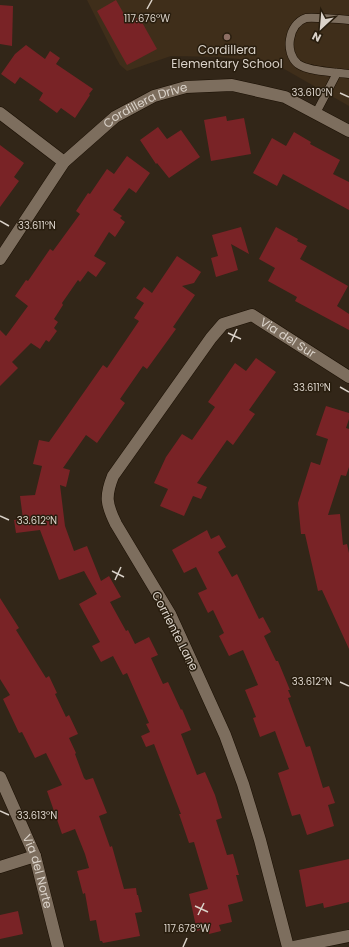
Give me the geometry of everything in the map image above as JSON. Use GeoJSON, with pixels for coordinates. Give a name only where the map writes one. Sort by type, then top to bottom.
{"type":"FeatureCollection","features":[{"type":"Feature","properties":{"kind":"street","name":"Cordillera Drive"},"geometry":{"type":"LineString","coordinates":[[0,259],[64,162],[115,117],[154,96],[186,87],[232,84],[285,97],[349,131]]}},
{"type":"Feature","properties":{"kind":"street"},"geometry":{"type":"LineString","coordinates":[[0,113],[64,162]]}},
{"type":"Feature","properties":{"kind":"street","name":"Via del Sur"},"geometry":{"type":"LineString","coordinates":[[223,324],[252,315],[349,377]]}},
{"type":"Feature","properties":{"kind":"street","name":"Corriente Lane"},"geometry":{"type":"LineString","coordinates":[[223,324],[113,476],[108,489],[107,499],[109,511],[116,524],[170,614],[225,735],[243,784],[260,840],[288,947]]}},
{"type":"Feature","properties":{"kind":"street","name":"Via del Norte"},"geometry":{"type":"LineString","coordinates":[[0,777],[35,856],[58,947]]}},
{"type":"Feature","properties":{"kind":"street"},"geometry":{"type":"LineString","coordinates":[[0,867],[35,856]]}},
{"type":"Feature","properties":{"kind":"street"},"geometry":{"type":"LineString","coordinates":[[294,947],[349,936]]}},
{"type":"Feature","properties":{"kind":"lane"},"geometry":{"type":"LineString","coordinates":[[349,20],[306,18],[296,24],[290,35],[290,55],[298,64],[311,69],[349,74]]}},
{"type":"Feature","properties":{"kind":"lane"},"geometry":{"type":"LineString","coordinates":[[316,113],[337,73]]}},
{"type":"Feature","properties":{"kind":"shaded area","name":"Cordillera Elementary School"},"geometry":{"type":"Polygon","coordinates":[[[87,0],[349,0],[349,106],[272,62],[219,57],[171,56],[127,71],[120,65],[116,58],[87,0]]]}},
{"type":"Feature","properties":{"kind":"building"},"geometry":{"type":"Polygon","coordinates":[[[116,0],[124,14],[126,13],[131,21],[139,17],[157,49],[127,65],[97,11],[116,0]]]}},
{"type":"Feature","properties":{"kind":"building"},"geometry":{"type":"Polygon","coordinates":[[[0,5],[13,6],[12,46],[0,44],[0,5]]]}},
{"type":"Feature","properties":{"kind":"building"},"geometry":{"type":"Polygon","coordinates":[[[26,45],[45,59],[50,51],[60,58],[56,64],[93,89],[75,118],[61,108],[57,113],[39,100],[43,93],[20,77],[15,84],[1,74],[15,54],[26,45]]]}},
{"type":"Feature","properties":{"kind":"building"},"geometry":{"type":"Polygon","coordinates":[[[226,116],[227,121],[244,118],[251,154],[211,161],[204,120],[226,116]]]}},
{"type":"Feature","properties":{"kind":"building"},"geometry":{"type":"Polygon","coordinates":[[[158,127],[167,139],[181,130],[200,157],[169,178],[157,163],[156,164],[140,140],[158,127]]]}},
{"type":"Feature","properties":{"kind":"building"},"geometry":{"type":"Polygon","coordinates":[[[294,132],[311,142],[310,144],[340,160],[333,174],[349,182],[349,210],[283,174],[277,186],[253,173],[272,138],[286,146],[294,132]]]}},
{"type":"Feature","properties":{"kind":"building"},"geometry":{"type":"Polygon","coordinates":[[[0,145],[24,163],[14,177],[19,181],[0,207],[0,145]]]}},
{"type":"Feature","properties":{"kind":"building"},"geometry":{"type":"Polygon","coordinates":[[[127,156],[150,173],[136,193],[129,188],[113,210],[122,216],[120,218],[125,222],[115,237],[109,232],[94,256],[106,263],[96,277],[88,271],[80,282],[78,280],[62,303],[63,305],[54,319],[58,322],[54,328],[57,331],[49,342],[46,340],[40,349],[31,343],[12,362],[18,368],[0,386],[0,330],[6,336],[28,306],[15,296],[26,280],[28,281],[50,249],[53,251],[80,214],[76,211],[107,169],[114,174],[127,156]]]}},
{"type":"Feature","properties":{"kind":"building"},"geometry":{"type":"Polygon","coordinates":[[[241,227],[249,254],[231,244],[238,270],[216,277],[211,258],[218,256],[212,235],[241,227]]]}},
{"type":"Feature","properties":{"kind":"building"},"geometry":{"type":"Polygon","coordinates":[[[276,227],[298,239],[297,241],[307,246],[300,259],[348,286],[337,306],[349,314],[349,330],[295,301],[297,297],[268,281],[275,268],[259,259],[276,227]]]}},
{"type":"Feature","properties":{"kind":"building"},"geometry":{"type":"Polygon","coordinates":[[[177,256],[201,272],[194,283],[182,286],[195,295],[173,327],[176,329],[147,369],[143,366],[120,399],[125,403],[97,443],[86,435],[63,468],[70,470],[66,487],[60,485],[65,526],[74,551],[87,546],[101,581],[109,576],[121,597],[110,602],[135,644],[149,637],[158,655],[151,658],[163,684],[168,682],[191,730],[181,734],[197,775],[205,772],[215,795],[222,818],[216,820],[227,855],[233,854],[239,875],[236,875],[243,901],[228,905],[232,922],[219,925],[221,931],[209,934],[207,928],[197,931],[189,894],[208,889],[194,842],[189,843],[179,814],[181,814],[154,744],[146,747],[141,736],[150,732],[146,724],[149,723],[127,673],[123,675],[113,656],[101,662],[92,646],[100,642],[79,604],[97,594],[84,571],[59,580],[40,530],[16,533],[14,520],[23,519],[20,496],[35,495],[42,466],[33,464],[39,440],[49,442],[103,365],[107,368],[139,321],[134,318],[144,303],[136,298],[144,287],[152,293],[177,256]]]}},
{"type":"Feature","properties":{"kind":"building"},"geometry":{"type":"Polygon","coordinates":[[[256,358],[276,372],[249,410],[255,414],[233,445],[227,440],[197,483],[207,487],[201,499],[193,496],[184,516],[160,506],[168,489],[154,483],[166,457],[182,434],[192,440],[215,407],[208,402],[235,363],[246,371],[256,358]]]}},
{"type":"Feature","properties":{"kind":"building"},"geometry":{"type":"Polygon","coordinates":[[[326,406],[349,413],[346,428],[349,429],[349,467],[346,476],[341,475],[328,515],[340,514],[343,545],[347,544],[349,553],[349,649],[322,590],[318,591],[305,534],[301,534],[298,503],[311,462],[320,465],[328,439],[316,435],[326,406]]]}},
{"type":"Feature","properties":{"kind":"building"},"geometry":{"type":"Polygon","coordinates":[[[207,530],[211,539],[219,535],[226,547],[218,552],[232,577],[237,574],[259,619],[263,617],[271,632],[264,636],[276,661],[278,661],[290,690],[288,690],[291,697],[288,698],[306,747],[310,746],[323,788],[329,786],[335,803],[328,805],[334,826],[307,835],[300,814],[292,816],[278,773],[289,769],[275,731],[260,737],[253,718],[256,717],[245,690],[258,685],[243,650],[229,656],[219,636],[224,633],[213,610],[208,613],[198,593],[207,589],[196,567],[184,573],[172,550],[207,530]]]}},
{"type":"Feature","properties":{"kind":"building"},"geometry":{"type":"Polygon","coordinates":[[[0,598],[19,628],[16,630],[46,678],[49,676],[57,693],[55,694],[66,717],[69,715],[78,734],[69,738],[76,753],[75,754],[84,778],[86,780],[93,778],[107,813],[99,816],[110,847],[112,846],[124,889],[136,888],[142,912],[135,913],[140,936],[103,943],[100,941],[96,920],[90,921],[85,893],[83,894],[77,871],[89,868],[85,854],[75,829],[62,834],[47,791],[62,785],[46,753],[35,758],[22,732],[19,733],[3,699],[10,695],[0,679],[0,598]]]}},
{"type":"Feature","properties":{"kind":"building"},"geometry":{"type":"Polygon","coordinates":[[[349,859],[349,902],[324,908],[323,903],[306,907],[299,870],[349,859]]]}},
{"type":"Feature","properties":{"kind":"building"},"geometry":{"type":"Polygon","coordinates":[[[18,911],[23,934],[0,939],[0,915],[18,911]]]}},
{"type":"Feature","properties":{"kind":"place","name":"Cordillera Elementary School"},"geometry":{"type":"Point","coordinates":[227,37]}}]}
